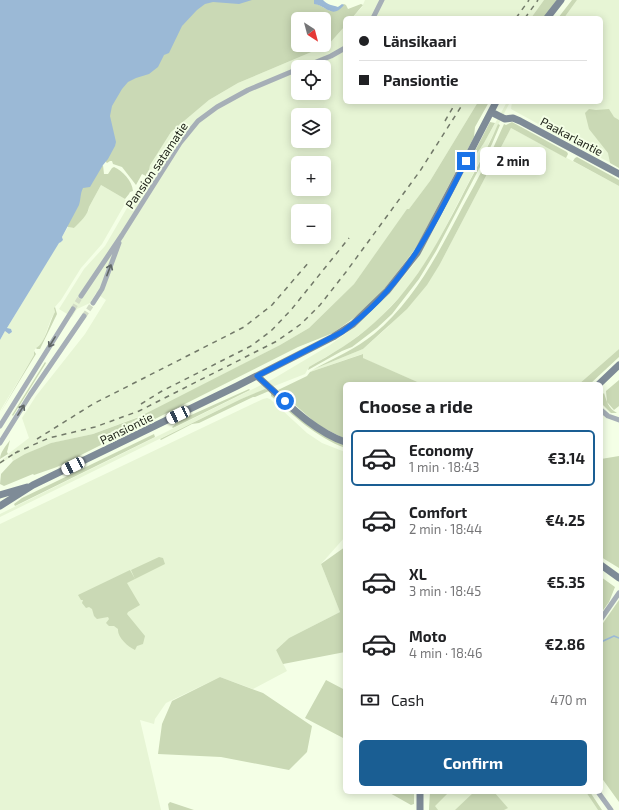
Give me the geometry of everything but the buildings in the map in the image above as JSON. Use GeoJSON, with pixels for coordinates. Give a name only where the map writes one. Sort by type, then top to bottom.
{"type":"FeatureCollection","features":[{"type":"Feature","properties":{"kind":"street"},"geometry":{"type":"LineString","coordinates":[[374,16],[382,0]]}},
{"type":"Feature","properties":{"kind":"street"},"geometry":{"type":"LineString","coordinates":[[549,16],[561,0]]}},
{"type":"Feature","properties":{"kind":"street"},"geometry":{"type":"LineString","coordinates":[[321,60],[343,49]]}},
{"type":"Feature","properties":{"kind":"street","name":"Pansion satamatie"},"geometry":{"type":"LineString","coordinates":[[81,296],[122,235],[180,143],[198,121],[217,107],[248,90],[291,73]]}},
{"type":"Feature","properties":{"kind":"street","name":"Pansiontie"},"geometry":{"type":"LineString","coordinates":[[0,506],[33,485],[257,376],[342,332],[364,315],[387,292],[408,266],[424,241],[495,104]]}},
{"type":"Feature","properties":{"kind":"street","name":"Paakarlantie"},"geometry":{"type":"LineString","coordinates":[[491,112],[505,119],[513,118],[520,121],[619,174]]}},
{"type":"Feature","properties":{"kind":"street","name":"Pansion satamatie"},"geometry":{"type":"LineString","coordinates":[[93,303],[102,289],[122,235]]}},
{"type":"Feature","properties":{"kind":"street"},"geometry":{"type":"LineString","coordinates":[[0,426],[73,309]]}},
{"type":"Feature","properties":{"kind":"street"},"geometry":{"type":"LineString","coordinates":[[0,443],[30,395],[84,316]]}},
{"type":"Feature","properties":{"kind":"street"},"geometry":{"type":"LineString","coordinates":[[601,382],[619,365]]}},
{"type":"Feature","properties":{"kind":"street"},"geometry":{"type":"LineString","coordinates":[[257,376],[316,427],[343,441]]}},
{"type":"Feature","properties":{"kind":"street"},"geometry":{"type":"LineString","coordinates":[[603,412],[608,416],[619,420]]}},
{"type":"Feature","properties":{"kind":"street","name":"Pansiontie"},"geometry":{"type":"LineString","coordinates":[[0,495],[33,485]]}},
{"type":"Feature","properties":{"kind":"street"},"geometry":{"type":"LineString","coordinates":[[603,566],[619,578]]}},
{"type":"Feature","properties":{"kind":"street"},"geometry":{"type":"LineString","coordinates":[[603,616],[619,593]]}},
{"type":"Feature","properties":{"kind":"street"},"geometry":{"type":"LineString","coordinates":[[420,794],[420,810]]}},
{"type":"Feature","properties":{"kind":"street"},"geometry":{"type":"LineString","coordinates":[[599,794],[611,810]]}},
{"type":"Feature","properties":{"kind":"shaded area"},"geometry":{"type":"Polygon","coordinates":[[[195,0],[314,0],[314,4],[317,4],[330,11],[344,4],[348,9],[361,4],[363,5],[354,16],[343,16],[343,28],[331,42],[331,12],[291,12],[291,52],[311,52],[238,83],[209,100],[171,132],[150,165],[146,176],[142,174],[136,185],[122,167],[113,164],[112,161],[107,163],[105,95],[195,0]]]}},
{"type":"Feature","properties":{"kind":"shaded area"},"geometry":{"type":"Polygon","coordinates":[[[365,0],[544,0],[532,16],[354,16],[362,7],[365,0]]]}},
{"type":"Feature","properties":{"kind":"shaded area"},"geometry":{"type":"Polygon","coordinates":[[[544,0],[557,0],[545,16],[532,16],[544,0]]]}},
{"type":"Feature","properties":{"kind":"shaded area"},"geometry":{"type":"Polygon","coordinates":[[[572,0],[577,0],[565,16],[560,16],[572,0]]]}},
{"type":"Feature","properties":{"kind":"shaded area"},"geometry":{"type":"Polygon","coordinates":[[[577,0],[619,0],[619,167],[595,155],[596,152],[593,150],[591,153],[511,109],[512,104],[603,104],[603,16],[565,16],[577,0]]]}},
{"type":"Feature","properties":{"kind":"shaded area"},"geometry":{"type":"Polygon","coordinates":[[[343,28],[343,104],[477,104],[430,181],[407,210],[354,284],[309,328],[280,345],[151,412],[93,434],[52,443],[13,461],[11,457],[0,464],[0,461],[29,438],[22,418],[36,396],[85,334],[106,300],[96,293],[90,303],[77,309],[72,317],[59,309],[84,269],[105,246],[149,170],[149,165],[171,132],[209,100],[238,83],[291,61],[291,100],[331,100],[331,60],[292,60],[311,52],[331,52],[331,42],[343,28]]]}},
{"type":"Feature","properties":{"kind":"shaded area"},"geometry":{"type":"Polygon","coordinates":[[[477,104],[488,104],[475,127],[474,137],[416,248],[378,297],[358,315],[333,333],[298,347],[153,420],[142,421],[119,432],[120,434],[111,440],[57,467],[34,475],[33,474],[4,486],[0,484],[1,474],[13,461],[25,454],[51,443],[93,434],[139,417],[280,345],[309,328],[354,284],[407,209],[409,209],[430,181],[477,104]]]}},
{"type":"Feature","properties":{"kind":"shaded area"},"geometry":{"type":"Polygon","coordinates":[[[506,104],[509,104],[431,255],[406,290],[375,323],[346,345],[309,367],[305,374],[241,399],[0,517],[0,514],[273,379],[330,345],[356,326],[390,293],[414,264],[463,174],[484,143],[506,104]]]}},
{"type":"Feature","properties":{"kind":"shaded area"},"geometry":{"type":"Polygon","coordinates":[[[589,109],[609,109],[614,117],[619,120],[619,168],[610,163],[608,153],[589,129],[585,113],[589,109]]]}},
{"type":"Feature","properties":{"kind":"shaded area"},"geometry":{"type":"Polygon","coordinates":[[[490,122],[495,123],[484,143],[463,174],[490,122]]]}},
{"type":"Feature","properties":{"kind":"shaded area"},"geometry":{"type":"Polygon","coordinates":[[[512,122],[567,152],[568,154],[566,158],[511,128],[440,264],[427,285],[407,309],[363,349],[314,369],[352,349],[374,334],[389,321],[402,306],[414,291],[445,241],[485,165],[504,124],[506,125],[512,122]]]}},
{"type":"Feature","properties":{"kind":"shaded area"},"geometry":{"type":"Polygon","coordinates":[[[498,124],[500,125],[492,144],[436,251],[419,279],[392,314],[377,328],[352,347],[308,370],[309,367],[359,336],[388,310],[412,281],[423,266],[442,234],[485,153],[498,124]]]}},
{"type":"Feature","properties":{"kind":"shaded area"},"geometry":{"type":"Polygon","coordinates":[[[511,128],[619,186],[619,349],[581,382],[417,382],[362,358],[362,354],[310,372],[363,349],[388,327],[440,264],[511,128]]]}},
{"type":"Feature","properties":{"kind":"shaded area"},"geometry":{"type":"Polygon","coordinates":[[[577,157],[619,180],[619,186],[573,161],[577,157]]]}},
{"type":"Feature","properties":{"kind":"shaded area"},"geometry":{"type":"Polygon","coordinates":[[[103,165],[104,174],[108,174],[114,167],[121,171],[129,180],[133,191],[130,192],[125,199],[101,185],[87,213],[74,228],[68,227],[66,225],[69,201],[103,165]]]}},
{"type":"Feature","properties":{"kind":"shaded area"},"geometry":{"type":"Polygon","coordinates":[[[101,185],[125,199],[126,202],[102,244],[81,268],[61,300],[54,308],[55,312],[43,341],[34,351],[34,355],[0,411],[0,340],[5,331],[12,332],[7,328],[59,242],[63,240],[62,237],[68,227],[74,228],[89,210],[89,207],[101,185]]]}},
{"type":"Feature","properties":{"kind":"shaded area"},"geometry":{"type":"Polygon","coordinates":[[[55,307],[57,314],[40,349],[37,349],[36,348],[42,342],[47,332],[55,312],[55,307]]]}},
{"type":"Feature","properties":{"kind":"shaded area"},"geometry":{"type":"Polygon","coordinates":[[[619,349],[619,357],[592,382],[581,382],[619,349]]]}},
{"type":"Feature","properties":{"kind":"shaded area"},"geometry":{"type":"Polygon","coordinates":[[[34,351],[36,354],[0,413],[34,355],[34,351]]]}},
{"type":"Feature","properties":{"kind":"shaded area"},"geometry":{"type":"Polygon","coordinates":[[[363,354],[363,358],[417,382],[343,382],[343,438],[318,425],[278,390],[307,376],[310,372],[363,354]]]}},
{"type":"Feature","properties":{"kind":"shaded area"},"geometry":{"type":"Polygon","coordinates":[[[45,362],[46,363],[13,416],[12,415],[45,362]]]}},
{"type":"Feature","properties":{"kind":"shaded area"},"geometry":{"type":"Polygon","coordinates":[[[619,380],[619,406],[614,410],[607,402],[606,391],[619,380]]]}},
{"type":"Feature","properties":{"kind":"shaded area"},"geometry":{"type":"Polygon","coordinates":[[[249,389],[250,390],[173,428],[172,427],[180,420],[249,389]]]}},
{"type":"Feature","properties":{"kind":"shaded area"},"geometry":{"type":"Polygon","coordinates":[[[265,389],[269,391],[199,423],[192,424],[161,440],[160,439],[241,399],[265,389]]]}},
{"type":"Feature","properties":{"kind":"shaded area"},"geometry":{"type":"Polygon","coordinates":[[[271,393],[343,444],[343,447],[315,432],[271,396],[271,393]]]}},
{"type":"Feature","properties":{"kind":"shaded area"},"geometry":{"type":"Polygon","coordinates":[[[604,393],[610,407],[617,413],[611,413],[603,405],[604,393]]]}},
{"type":"Feature","properties":{"kind":"shaded area"},"geometry":{"type":"Polygon","coordinates":[[[263,399],[270,399],[307,433],[322,443],[343,451],[343,539],[321,564],[340,612],[289,638],[276,650],[287,671],[253,689],[220,677],[166,703],[155,719],[154,724],[140,720],[161,810],[0,810],[0,524],[263,399]]]}},
{"type":"Feature","properties":{"kind":"shaded area"},"geometry":{"type":"Polygon","coordinates":[[[154,434],[155,437],[15,506],[14,504],[22,498],[154,434]]]}},
{"type":"Feature","properties":{"kind":"shaded area"},"geometry":{"type":"Polygon","coordinates":[[[10,440],[7,452],[8,454],[0,459],[2,451],[10,440]]]}},
{"type":"Feature","properties":{"kind":"shaded area"},"geometry":{"type":"Polygon","coordinates":[[[619,456],[619,568],[603,558],[603,459],[619,456]]]}},
{"type":"Feature","properties":{"kind":"shaded area"},"geometry":{"type":"Polygon","coordinates":[[[343,548],[343,652],[283,664],[276,650],[289,638],[340,612],[321,564],[343,548]]]}},
{"type":"Feature","properties":{"kind":"shaded area"},"geometry":{"type":"Polygon","coordinates":[[[159,557],[163,558],[165,564],[135,579],[131,570],[159,557]]]}},
{"type":"Feature","properties":{"kind":"shaded area"},"geometry":{"type":"Polygon","coordinates":[[[130,570],[135,579],[127,583],[140,605],[127,614],[145,636],[143,644],[137,646],[135,650],[129,647],[119,635],[118,629],[114,626],[109,626],[106,623],[109,619],[108,617],[97,619],[94,616],[92,609],[89,607],[86,608],[82,603],[83,600],[81,600],[78,595],[130,570]]]}},
{"type":"Feature","properties":{"kind":"shaded area"},"geometry":{"type":"Polygon","coordinates":[[[603,578],[615,587],[609,602],[603,610],[603,578]]]}},
{"type":"Feature","properties":{"kind":"shaded area"},"geometry":{"type":"Polygon","coordinates":[[[619,600],[619,802],[603,780],[603,623],[619,600]]]}},
{"type":"Feature","properties":{"kind":"shaded area"},"geometry":{"type":"Polygon","coordinates":[[[220,677],[263,693],[312,726],[307,752],[289,770],[221,757],[158,754],[162,724],[172,701],[220,677]]]}},
{"type":"Feature","properties":{"kind":"shaded area"},"geometry":{"type":"Polygon","coordinates":[[[326,680],[343,689],[343,738],[305,718],[326,680]]]}},
{"type":"Feature","properties":{"kind":"shaded area"},"geometry":{"type":"Polygon","coordinates":[[[392,794],[414,794],[414,804],[411,805],[392,794]]]}},
{"type":"Feature","properties":{"kind":"shaded area"},"geometry":{"type":"Polygon","coordinates":[[[430,794],[587,794],[598,810],[429,810],[430,794]]]}},
{"type":"Feature","properties":{"kind":"shaded area"},"geometry":{"type":"Polygon","coordinates":[[[430,794],[447,794],[435,806],[438,810],[429,810],[430,794]]]}},
{"type":"Feature","properties":{"kind":"shaded area"},"geometry":{"type":"Polygon","coordinates":[[[472,794],[496,794],[508,808],[504,810],[455,810],[472,794]]]}},
{"type":"Feature","properties":{"kind":"shaded area"},"geometry":{"type":"Polygon","coordinates":[[[587,794],[591,794],[602,810],[598,810],[587,794]]]}},
{"type":"Feature","properties":{"kind":"shaded area"},"geometry":{"type":"Polygon","coordinates":[[[170,802],[194,810],[169,810],[168,804],[170,802]]]}},
{"type":"Feature","properties":{"kind":"water"},"geometry":{"type":"Polygon","coordinates":[[[0,0],[252,0],[239,4],[213,2],[205,4],[182,26],[169,53],[164,55],[158,67],[149,74],[128,82],[122,89],[112,106],[110,116],[116,142],[115,146],[90,187],[83,188],[79,205],[62,237],[63,240],[59,243],[7,328],[11,329],[12,332],[9,334],[5,331],[0,340],[0,0]]]}},
{"type":"Feature","properties":{"kind":"water"},"geometry":{"type":"Polygon","coordinates":[[[314,0],[323,0],[328,4],[338,7],[342,4],[344,5],[340,9],[332,12],[314,4],[314,0]]]}},
{"type":"Feature","properties":{"kind":"waterway"},"geometry":{"type":"LineString","coordinates":[[603,641],[614,636],[619,638]]}},
{"type":"Feature","properties":{"kind":"tunnel"},"geometry":{"type":"LineString","coordinates":[[73,309],[81,296]]}},
{"type":"Feature","properties":{"kind":"tunnel"},"geometry":{"type":"LineString","coordinates":[[84,316],[93,303]]}},
{"type":"Feature","properties":{"kind":"railway"},"geometry":{"type":"LineString","coordinates":[[517,16],[529,0]]}},
{"type":"Feature","properties":{"kind":"railway"},"geometry":{"type":"LineString","coordinates":[[526,16],[538,0]]}},
{"type":"Feature","properties":{"kind":"railway"},"geometry":{"type":"LineString","coordinates":[[445,121],[455,104]]}},
{"type":"Feature","properties":{"kind":"railway"},"geometry":{"type":"LineString","coordinates":[[15,453],[49,438],[95,427],[139,411],[277,341],[301,324],[320,305],[346,272],[420,171],[463,104]]}},
{"type":"Feature","properties":{"kind":"railway"},"geometry":{"type":"LineString","coordinates":[[141,404],[162,391],[251,346],[271,331],[291,310],[349,238]]}},
{"type":"Feature","properties":{"kind":"railway"},"geometry":{"type":"LineString","coordinates":[[37,439],[93,404],[244,327],[272,305],[309,262]]}},
{"type":"Feature","properties":{"kind":"railway"},"geometry":{"type":"LineString","coordinates":[[0,463],[18,451]]}},
{"type":"Feature","properties":{"kind":"route"},"geometry":{"type":"LineString","coordinates":[[285,401],[257,376],[342,332],[376,304],[398,279],[417,253],[466,161]]}}]}
